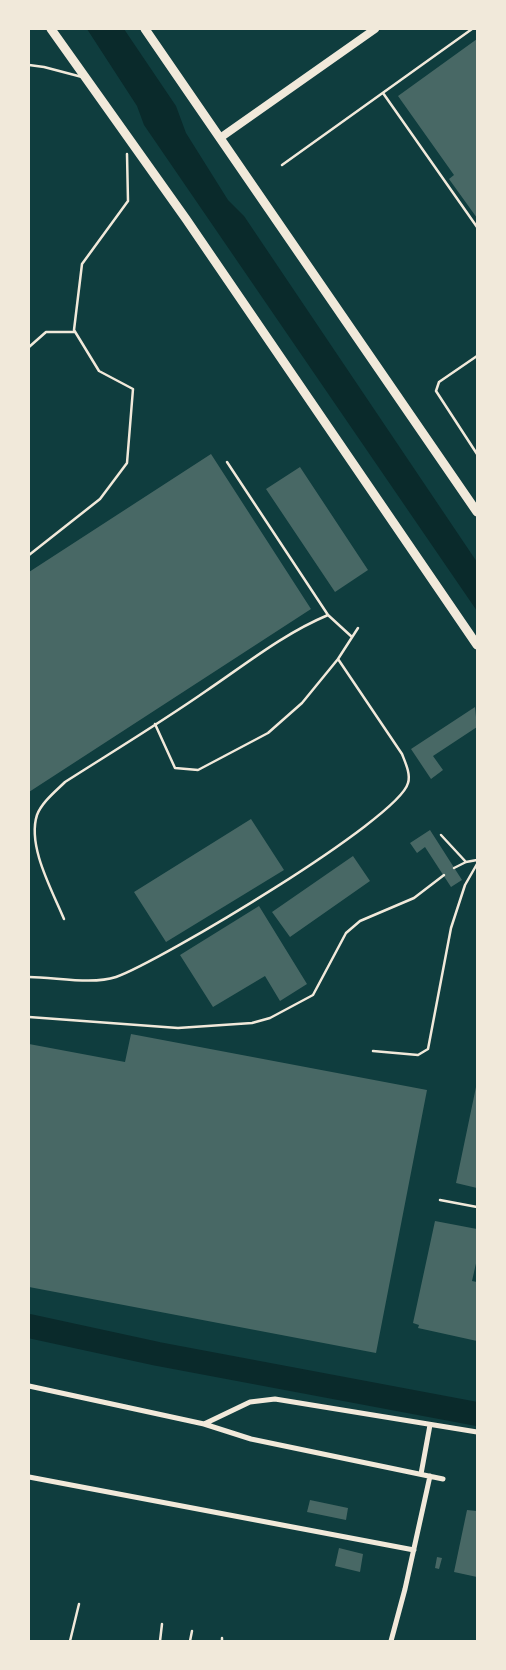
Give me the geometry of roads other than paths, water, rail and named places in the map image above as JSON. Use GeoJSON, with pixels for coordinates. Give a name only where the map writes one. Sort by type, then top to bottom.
{"type":"FeatureCollection","features":[{"type":"Feature","properties":{"kind":"highway"},"geometry":{"type":"LineString","coordinates":[[51,29],[477,645]]}},
{"type":"Feature","properties":{"kind":"highway"},"geometry":{"type":"LineString","coordinates":[[145,29],[477,512]]}},
{"type":"Feature","properties":{"kind":"main road"},"geometry":{"type":"LineString","coordinates":[[220,138],[376,29]]}},
{"type":"Feature","properties":{"kind":"street"},"geometry":{"type":"LineString","coordinates":[[29,1386],[204,1424],[250,1439],[443,1479]]}},
{"type":"Feature","properties":{"kind":"street"},"geometry":{"type":"LineString","coordinates":[[204,1424],[250,1402],[274,1399],[477,1432]]}},
{"type":"Feature","properties":{"kind":"street"},"geometry":{"type":"LineString","coordinates":[[421,1474],[430,1425]]}},
{"type":"Feature","properties":{"kind":"street"},"geometry":{"type":"LineString","coordinates":[[391,1641],[430,1476]]}},
{"type":"Feature","properties":{"kind":"street"},"geometry":{"type":"LineString","coordinates":[[29,1477],[414,1550]]}},
{"type":"Feature","properties":{"kind":"lane"},"geometry":{"type":"LineString","coordinates":[[282,165],[472,29]]}},
{"type":"Feature","properties":{"kind":"lane"},"geometry":{"type":"LineString","coordinates":[[29,66],[44,66],[86,78]]}},
{"type":"Feature","properties":{"kind":"lane"},"geometry":{"type":"LineString","coordinates":[[383,93],[477,227]]}},
{"type":"Feature","properties":{"kind":"lane"},"geometry":{"type":"LineString","coordinates":[[477,356],[439,382],[436,391],[477,454]]}},
{"type":"Feature","properties":{"kind":"lane"},"geometry":{"type":"LineString","coordinates":[[226,462],[328,615],[352,637]]}},
{"type":"Feature","properties":{"kind":"lane"},"geometry":{"type":"LineString","coordinates":[[64,919],[34,844],[38,815],[48,800],[65,782],[206,691],[267,647],[328,615]]}},
{"type":"Feature","properties":{"kind":"lane"},"geometry":{"type":"LineString","coordinates":[[155,724],[175,768],[198,770],[268,733],[302,703],[338,659],[358,628]]}},
{"type":"Feature","properties":{"kind":"lane"},"geometry":{"type":"LineString","coordinates":[[29,977],[98,980],[115,977],[137,968],[192,938],[318,860],[372,821],[402,794],[409,783],[408,770],[402,754],[338,659]]}},
{"type":"Feature","properties":{"kind":"lane"},"geometry":{"type":"LineString","coordinates":[[442,835],[466,862]]}},
{"type":"Feature","properties":{"kind":"lane"},"geometry":{"type":"LineString","coordinates":[[454,868],[466,862],[477,860]]}},
{"type":"Feature","properties":{"kind":"lane"},"geometry":{"type":"LineString","coordinates":[[373,1051],[418,1055],[428,1048],[451,928],[465,885],[477,864]]}},
{"type":"Feature","properties":{"kind":"lane"},"geometry":{"type":"LineString","coordinates":[[29,1017],[178,1028],[252,1023],[270,1018],[313,995],[346,932],[360,921],[414,898],[444,875]]}},
{"type":"Feature","properties":{"kind":"lane"},"geometry":{"type":"LineString","coordinates":[[440,1200],[477,1207]]}},
{"type":"Feature","properties":{"kind":"lane"},"geometry":{"type":"LineString","coordinates":[[70,1641],[79,1604]]}},
{"type":"Feature","properties":{"kind":"lane"},"geometry":{"type":"LineString","coordinates":[[160,1641],[162,1624]]}},
{"type":"Feature","properties":{"kind":"lane"},"geometry":{"type":"LineString","coordinates":[[190,1641],[192,1631]]}},
{"type":"Feature","properties":{"kind":"water"},"geometry":{"type":"Polygon","coordinates":[[[87,29],[124,29],[176,106],[186,133],[228,200],[244,216],[477,562],[477,611],[144,125],[137,106],[87,29]]]}},
{"type":"Feature","properties":{"kind":"waterway"},"geometry":{"type":"LineString","coordinates":[[29,1326],[158,1354],[477,1414]]}}]}
